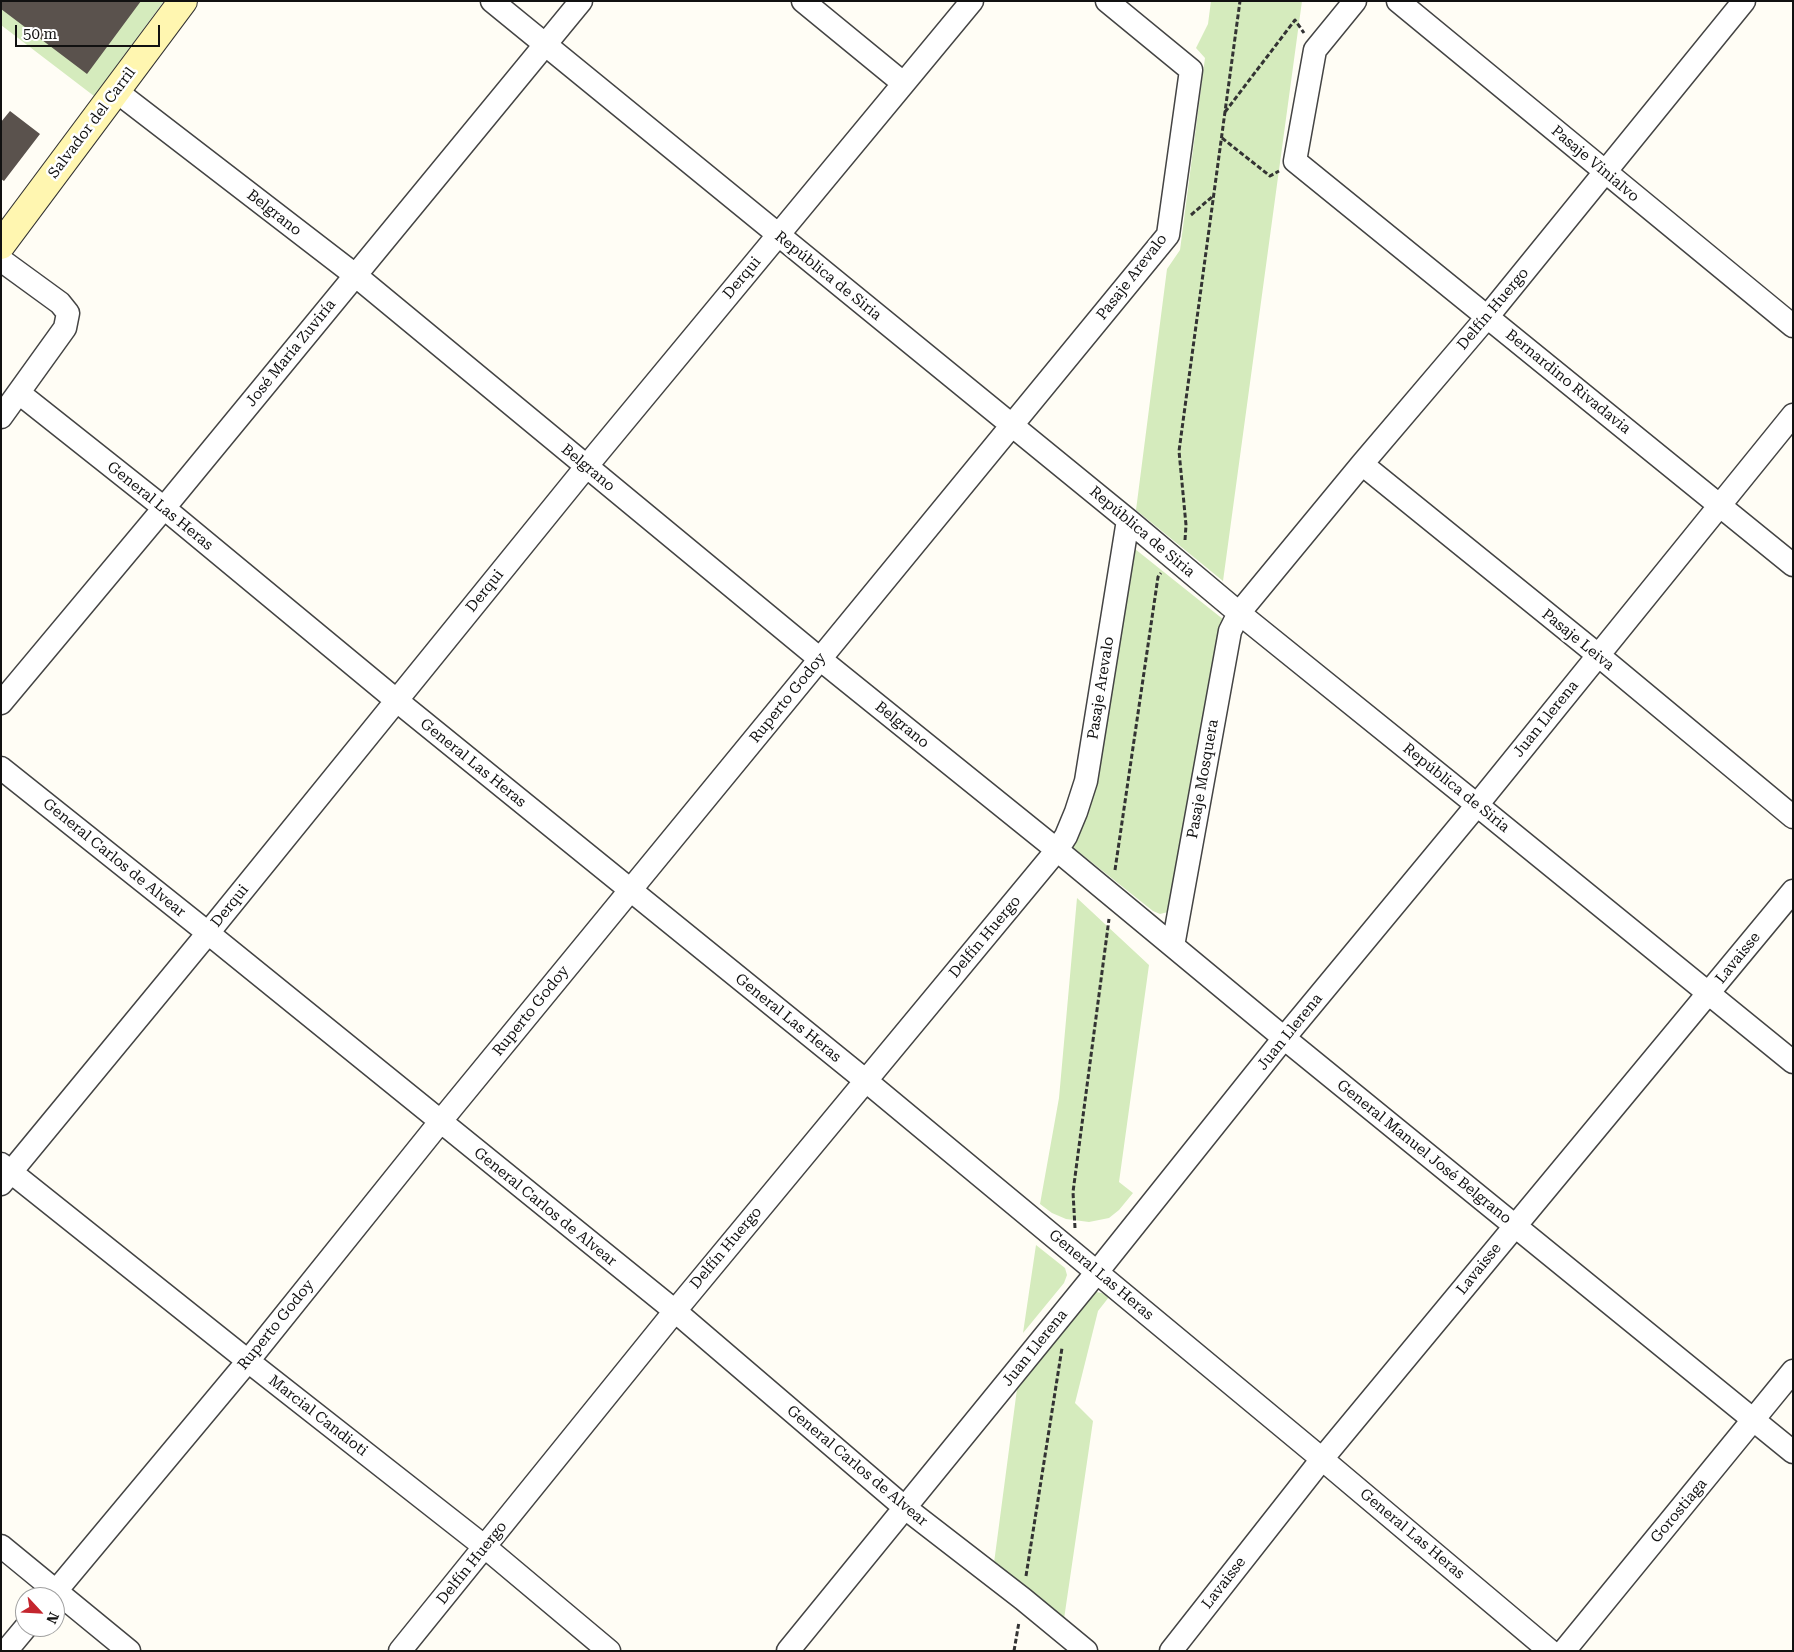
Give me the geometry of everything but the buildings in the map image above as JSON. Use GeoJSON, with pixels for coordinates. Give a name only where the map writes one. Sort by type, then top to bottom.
{"type":"FeatureCollection","features":[{"type":"Feature","properties":{"kind":"main road","name":"Salvador del Carril"},"geometry":{"type":"LineString","coordinates":[[1,245],[183,1]]}},
{"type":"Feature","properties":{"kind":"street","name":"República de Siria"},"geometry":{"type":"LineString","coordinates":[[492,1],[1128,520],[1240,614],[1793,1062]]}},
{"type":"Feature","properties":{"kind":"street","name":"José María Zuviría"},"geometry":{"type":"LineString","coordinates":[[1,703],[581,1]]}},
{"type":"Feature","properties":{"kind":"street"},"geometry":{"type":"LineString","coordinates":[[803,1],[903,83]]}},
{"type":"Feature","properties":{"kind":"street","name":"Derqui"},"geometry":{"type":"LineString","coordinates":[[5,1173],[208,933],[586,467],[972,1]]}},
{"type":"Feature","properties":{"kind":"street","name":"Pasaje Arevalo"},"geometry":{"type":"LineString","coordinates":[[1012,426],[1168,235],[1191,70],[1107,1]]}},
{"type":"Feature","properties":{"kind":"street"},"geometry":{"type":"LineString","coordinates":[[1296,161],[1316,50],[1355,1]]}},
{"type":"Feature","properties":{"kind":"street","name":"Pasaje Vinialvo"},"geometry":{"type":"LineString","coordinates":[[1398,1],[1793,326]]}},
{"type":"Feature","properties":{"kind":"street","name":"Delfín Huergo"},"geometry":{"type":"LineString","coordinates":[[1240,614],[1362,464],[1488,316],[1744,1]]}},
{"type":"Feature","properties":{"kind":"street","name":"Belgrano"},"geometry":{"type":"LineString","coordinates":[[116,91],[355,275],[820,659],[1057,850]]}},
{"type":"Feature","properties":{"kind":"street","name":"Bernardino Rivadavia"},"geometry":{"type":"LineString","coordinates":[[1296,161],[1793,565]]}},
{"type":"Feature","properties":{"kind":"street"},"geometry":{"type":"LineString","coordinates":[[1,260],[60,303],[68,313],[66,328],[1,416]]}},
{"type":"Feature","properties":{"kind":"street","name":"General Las Heras"},"geometry":{"type":"LineString","coordinates":[[19,393],[164,508],[396,700],[865,1080],[1550,1651]]}},
{"type":"Feature","properties":{"kind":"street","name":"Juan Llerena"},"geometry":{"type":"LineString","coordinates":[[788,1651],[1097,1272],[1284,1038],[1477,805],[1793,415]]}},
{"type":"Feature","properties":{"kind":"street","name":"Ruperto Godoy"},"geometry":{"type":"LineString","coordinates":[[60,1587],[248,1361],[440,1122],[1012,426]]}},
{"type":"Feature","properties":{"kind":"street","name":"Pasaje Leiva"},"geometry":{"type":"LineString","coordinates":[[1362,464],[1598,655],[1793,817]]}},
{"type":"Feature","properties":{"kind":"street","name":"Pasaje Arevalo"},"geometry":{"type":"LineString","coordinates":[[1057,850],[1066,836],[1086,781],[1128,520]]}},
{"type":"Feature","properties":{"kind":"street","name":"Pasaje Mosquera"},"geometry":{"type":"LineString","coordinates":[[1173,946],[1230,631],[1240,614]]}},
{"type":"Feature","properties":{"kind":"street","name":"General Carlos de Alvear"},"geometry":{"type":"LineString","coordinates":[[1,768],[675,1311],[904,1507],[1023,1599],[1086,1651]]}},
{"type":"Feature","properties":{"kind":"street","name":"Delfín Huergo"},"geometry":{"type":"LineString","coordinates":[[400,1651],[675,1311],[1057,850]]}},
{"type":"Feature","properties":{"kind":"street","name":"General Manuel José Belgrano"},"geometry":{"type":"LineString","coordinates":[[1057,850],[1284,1038],[1793,1452]]}},
{"type":"Feature","properties":{"kind":"street","name":"Lavaisse"},"geometry":{"type":"LineString","coordinates":[[1171,1651],[1322,1459],[1514,1225],[1709,994],[1793,891]]}},
{"type":"Feature","properties":{"kind":"street","name":"Marcial Candioti"},"geometry":{"type":"LineString","coordinates":[[5,1173],[485,1547],[609,1651]]}},
{"type":"Feature","properties":{"kind":"street","name":"Gorostiaga"},"geometry":{"type":"LineString","coordinates":[[1564,1651],[1793,1371]]}},
{"type":"Feature","properties":{"kind":"street"},"geometry":{"type":"LineString","coordinates":[[1,1546],[46,1587]]}},
{"type":"Feature","properties":{"kind":"street"},"geometry":{"type":"LineString","coordinates":[[65,1602],[129,1651]]}},
{"type":"Feature","properties":{"kind":"street"},"geometry":{"type":"LineString","coordinates":[[6,1651],[18,1637]]}},
{"type":"Feature","properties":{"kind":"path"},"geometry":{"type":"LineString","coordinates":[[1113,896],[1115,869],[1158,577],[1184,542],[1186,525],[1179,451],[1240,1]]}},
{"type":"Feature","properties":{"kind":"path"},"geometry":{"type":"LineString","coordinates":[[1225,113],[1295,20],[1316,50]]}},
{"type":"Feature","properties":{"kind":"path"},"geometry":{"type":"LineString","coordinates":[[1221,138],[1270,176],[1296,161]]}},
{"type":"Feature","properties":{"kind":"green space"},"geometry":{"type":"Polygon","coordinates":[[[1,1],[164,1],[94,96],[1,25],[1,1]]]}},
{"type":"Feature","properties":{"kind":"green space"},"geometry":{"type":"Polygon","coordinates":[[[1211,1],[1302,1],[1223,581],[1136,510],[1167,269],[1180,250],[1205,58],[1196,48],[1208,24],[1211,1]]]}},
{"type":"Feature","properties":{"kind":"green space"},"geometry":{"type":"Polygon","coordinates":[[[1130,545],[1224,620],[1168,912],[1160,914],[1153,911],[1070,845],[1130,545]]]}},
{"type":"Feature","properties":{"kind":"green space"},"geometry":{"type":"Polygon","coordinates":[[[1077,898],[1149,965],[1119,1182],[1133,1193],[1119,1210],[1109,1218],[1089,1222],[1066,1219],[1052,1213],[1040,1204],[1059,1098],[1077,898]]]}},
{"type":"Feature","properties":{"kind":"green space"},"geometry":{"type":"Polygon","coordinates":[[[1036,1245],[1065,1268],[1067,1275],[1064,1283],[1023,1333],[1036,1245]]]}},
{"type":"Feature","properties":{"kind":"green space"},"geometry":{"type":"Polygon","coordinates":[[[1096,1292],[1109,1297],[1098,1311],[1075,1403],[1093,1421],[1064,1619],[994,1563],[1017,1389],[1088,1298],[1096,1292]]]}}]}
